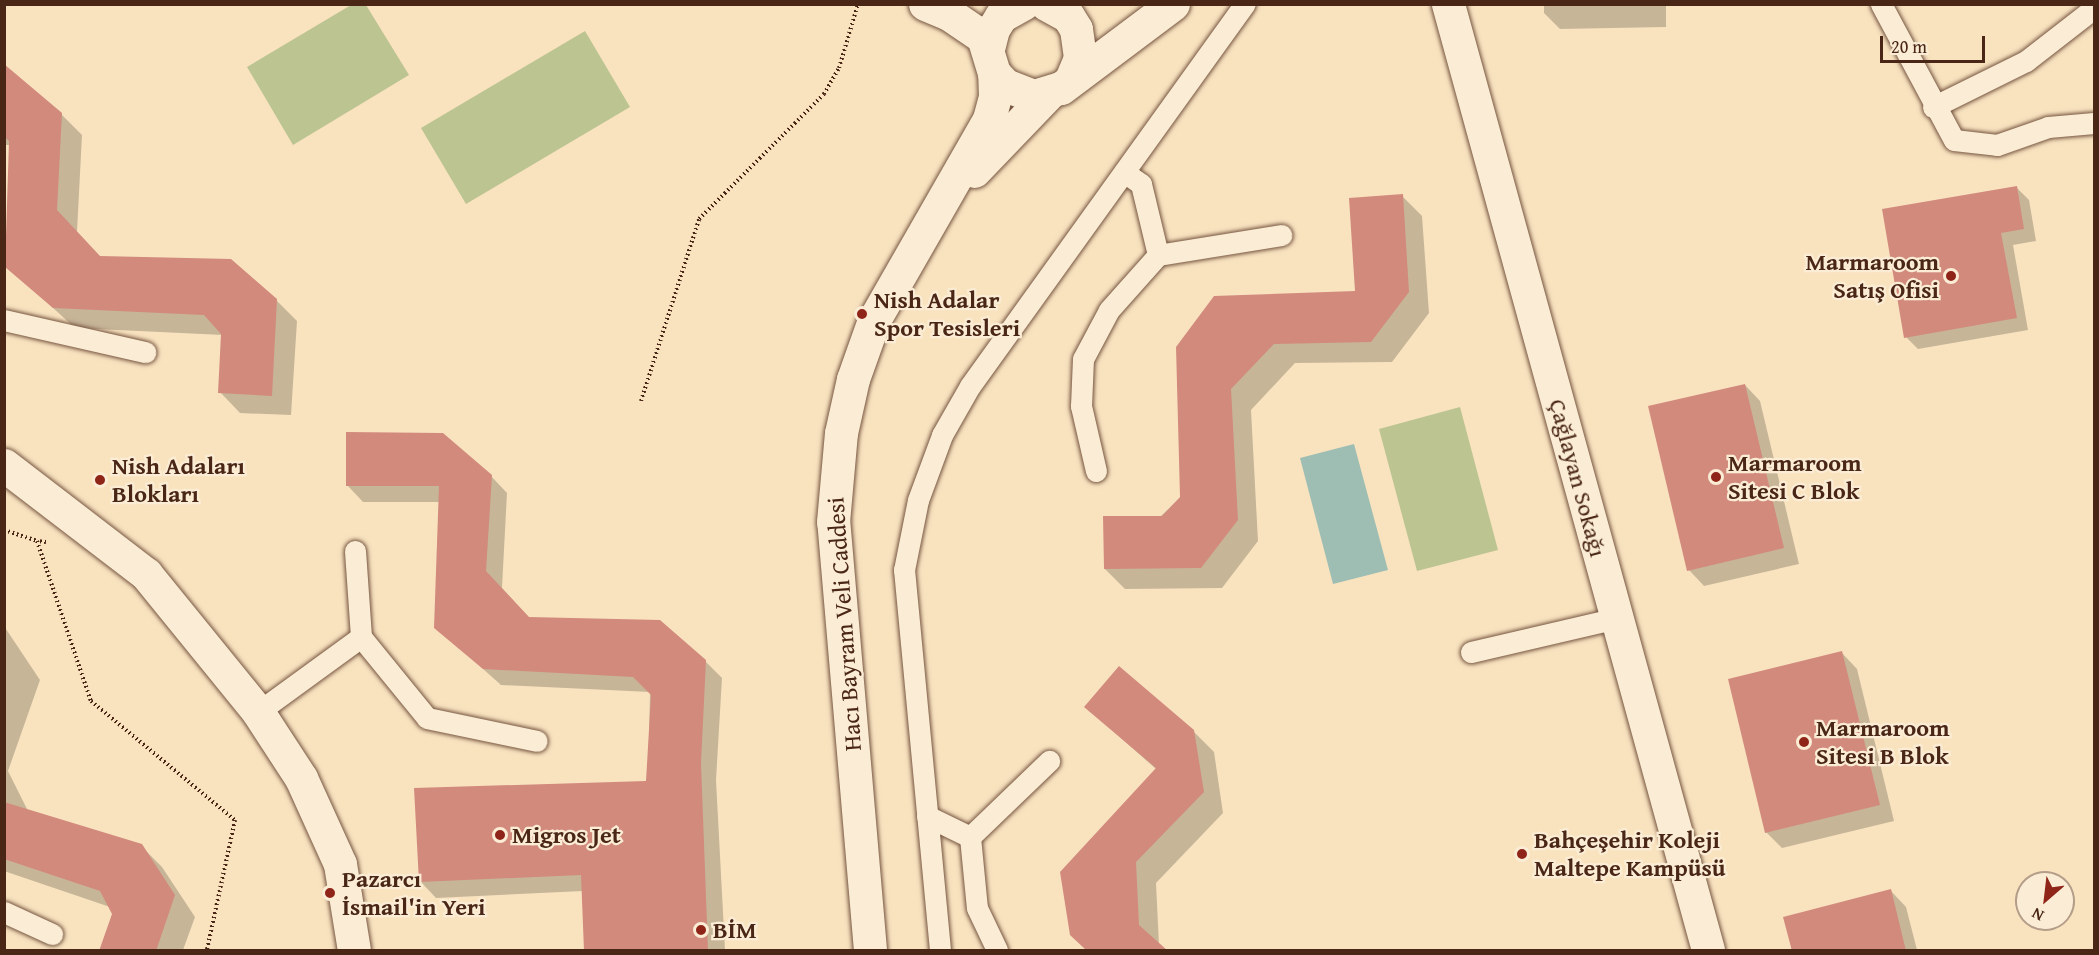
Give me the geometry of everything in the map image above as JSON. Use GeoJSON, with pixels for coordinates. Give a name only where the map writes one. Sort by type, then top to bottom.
{"type":"FeatureCollection","features":[{"type":"Feature","properties":{"kind":"street"},"geometry":{"type":"LineString","coordinates":[[925,4],[966,25],[983,37],[991,61],[1005,85],[1019,93],[1060,86],[1080,58],[1076,29],[1068,16],[1046,4]]}},
{"type":"Feature","properties":{"kind":"street"},"geometry":{"type":"LineString","coordinates":[[935,211],[989,119],[995,96],[991,61],[993,28],[1001,16],[1023,4]]}},
{"type":"Feature","properties":{"kind":"street"},"geometry":{"type":"LineString","coordinates":[[935,211],[1060,86],[1173,4]]}},
{"type":"Feature","properties":{"kind":"street","name":"Çağlayan Sokağı"},"geometry":{"type":"LineString","coordinates":[[1448,4],[1708,951]]}},
{"type":"Feature","properties":{"kind":"street","name":"Hacı Bayram Veli Caddesi"},"geometry":{"type":"LineString","coordinates":[[870,951],[833,522],[836,470],[853,379],[874,320],[935,211]]}},
{"type":"Feature","properties":{"kind":"street"},"geometry":{"type":"LineString","coordinates":[[4,465],[146,574],[258,712],[301,778],[340,864],[354,951]]}},
{"type":"Feature","properties":{"kind":"lane"},"geometry":{"type":"LineString","coordinates":[[940,951],[904,570],[918,500],[942,435],[970,386],[1245,4]]}},
{"type":"Feature","properties":{"kind":"lane"},"geometry":{"type":"LineString","coordinates":[[1881,4],[1934,107],[1954,140],[1996,145],[2048,127],[2094,123]]}},
{"type":"Feature","properties":{"kind":"lane"},"geometry":{"type":"LineString","coordinates":[[1934,107],[2026,61],[2094,8]]}},
{"type":"Feature","properties":{"kind":"lane"},"geometry":{"type":"LineString","coordinates":[[1124,172],[1141,184],[1158,255]]}},
{"type":"Feature","properties":{"kind":"lane"},"geometry":{"type":"LineString","coordinates":[[1096,471],[1081,406],[1083,359],[1109,310],[1158,255],[1281,235]]}},
{"type":"Feature","properties":{"kind":"lane"},"geometry":{"type":"LineString","coordinates":[[4,320],[145,352]]}},
{"type":"Feature","properties":{"kind":"lane"},"geometry":{"type":"LineString","coordinates":[[355,551],[361,637],[427,718],[537,741]]}},
{"type":"Feature","properties":{"kind":"lane"},"geometry":{"type":"LineString","coordinates":[[1471,652],[1617,618]]}},
{"type":"Feature","properties":{"kind":"lane"},"geometry":{"type":"LineString","coordinates":[[258,712],[361,637]]}},
{"type":"Feature","properties":{"kind":"lane"},"geometry":{"type":"LineString","coordinates":[[970,837],[1049,761]]}},
{"type":"Feature","properties":{"kind":"lane"},"geometry":{"type":"LineString","coordinates":[[927,816],[970,837]]}},
{"type":"Feature","properties":{"kind":"lane"},"geometry":{"type":"LineString","coordinates":[[970,837],[977,908],[997,951]]}},
{"type":"Feature","properties":{"kind":"lane"},"geometry":{"type":"LineString","coordinates":[[4,912],[52,934]]}},
{"type":"Feature","properties":{"kind":"path"},"geometry":{"type":"LineString","coordinates":[[641,401],[699,219],[824,94],[842,62],[858,4]]}},
{"type":"Feature","properties":{"kind":"path"},"geometry":{"type":"LineString","coordinates":[[4,530],[38,541],[58,544]]}},
{"type":"Feature","properties":{"kind":"path"},"geometry":{"type":"LineString","coordinates":[[38,541],[91,701],[235,820],[207,951]]}},
{"type":"Feature","properties":{"kind":"green space"},"geometry":{"type":"Polygon","coordinates":[[[351,5],[366,5],[409,75],[293,145],[247,67],[351,5]]]}},
{"type":"Feature","properties":{"kind":"green space"},"geometry":{"type":"Polygon","coordinates":[[[585,31],[630,107],[466,204],[421,128],[585,31]]]}},
{"type":"Feature","properties":{"kind":"green space"},"geometry":{"type":"Polygon","coordinates":[[[1460,407],[1498,550],[1417,571],[1379,429],[1460,407]]]}},
{"type":"Feature","properties":{"kind":"water"},"geometry":{"type":"Polygon","coordinates":[[[1354,444],[1388,570],[1333,584],[1300,458],[1354,444]]]}},
{"type":"Feature","properties":{"kind":"building"},"geometry":{"type":"Polygon","coordinates":[[[4,64],[62,113],[57,210],[100,256],[231,259],[277,299],[272,396],[218,393],[221,334],[204,315],[53,308],[5,267],[9,141],[4,136],[4,64]]]}},
{"type":"Feature","properties":{"kind":"building","name":"Marmaroom Satış Ofisi"},"geometry":{"type":"Polygon","coordinates":[[[2017,186],[2024,229],[2001,233],[2017,318],[1904,338],[1882,209],[2017,186]]]}},
{"type":"Feature","properties":{"kind":"building"},"geometry":{"type":"Polygon","coordinates":[[[1403,194],[1409,292],[1371,342],[1274,344],[1231,389],[1238,520],[1201,568],[1104,569],[1103,516],[1162,516],[1180,497],[1176,347],[1214,296],[1355,291],[1349,198],[1403,194]]]}},
{"type":"Feature","properties":{"kind":"building","name":"Marmaroom Sitesi C Blok"},"geometry":{"type":"Polygon","coordinates":[[[1745,384],[1784,548],[1687,571],[1648,406],[1745,384]]]}},
{"type":"Feature","properties":{"kind":"building"},"geometry":{"type":"Polygon","coordinates":[[[346,432],[443,433],[492,475],[486,571],[529,617],[660,620],[706,660],[701,763],[708,951],[584,951],[581,875],[419,882],[414,788],[646,781],[651,695],[633,677],[483,669],[434,628],[439,486],[346,486],[346,432]]]}},
{"type":"Feature","properties":{"kind":"building","name":"Marmaroom Sitesi B Blok"},"geometry":{"type":"Polygon","coordinates":[[[1842,651],[1880,805],[1765,833],[1728,679],[1842,651]]]}},
{"type":"Feature","properties":{"kind":"building"},"geometry":{"type":"Polygon","coordinates":[[[1119,666],[1194,730],[1204,792],[1136,862],[1139,925],[1168,951],[1087,951],[1070,935],[1060,872],[1156,768],[1084,707],[1119,666]]]}},
{"type":"Feature","properties":{"kind":"building"},"geometry":{"type":"Polygon","coordinates":[[[4,802],[142,844],[175,895],[156,951],[99,951],[112,914],[100,891],[4,859],[4,802]]]}},
{"type":"Feature","properties":{"kind":"building"},"geometry":{"type":"Polygon","coordinates":[[[1891,889],[1906,951],[1792,951],[1783,917],[1891,889]]]}},
{"type":"Feature","properties":{"kind":"place","name":"Marmaroom Satış Ofisi"},"geometry":{"type":"Point","coordinates":[1951,276]}},
{"type":"Feature","properties":{"kind":"place","name":"Nish Adalar Spor Tesisleri"},"geometry":{"type":"Point","coordinates":[862,314]}},
{"type":"Feature","properties":{"kind":"place","name":"Marmaroom Sitesi C Blok"},"geometry":{"type":"Point","coordinates":[1716,477]}},
{"type":"Feature","properties":{"kind":"place","name":"Nish Adaları Blokları"},"geometry":{"type":"Point","coordinates":[100,480]}},
{"type":"Feature","properties":{"kind":"place","name":"Marmaroom Sitesi B Blok"},"geometry":{"type":"Point","coordinates":[1804,742]}},
{"type":"Feature","properties":{"kind":"place","name":"Migros Jet"},"geometry":{"type":"Point","coordinates":[500,835]}},
{"type":"Feature","properties":{"kind":"place","name":"Bahçeşehir Koleji Maltepe Kampüsü"},"geometry":{"type":"Point","coordinates":[1522,854]}},
{"type":"Feature","properties":{"kind":"place","name":"Pazarcı İsmail'in Yeri"},"geometry":{"type":"Point","coordinates":[330,893]}},
{"type":"Feature","properties":{"kind":"place","name":"BİM"},"geometry":{"type":"Point","coordinates":[701,930]}}]}
